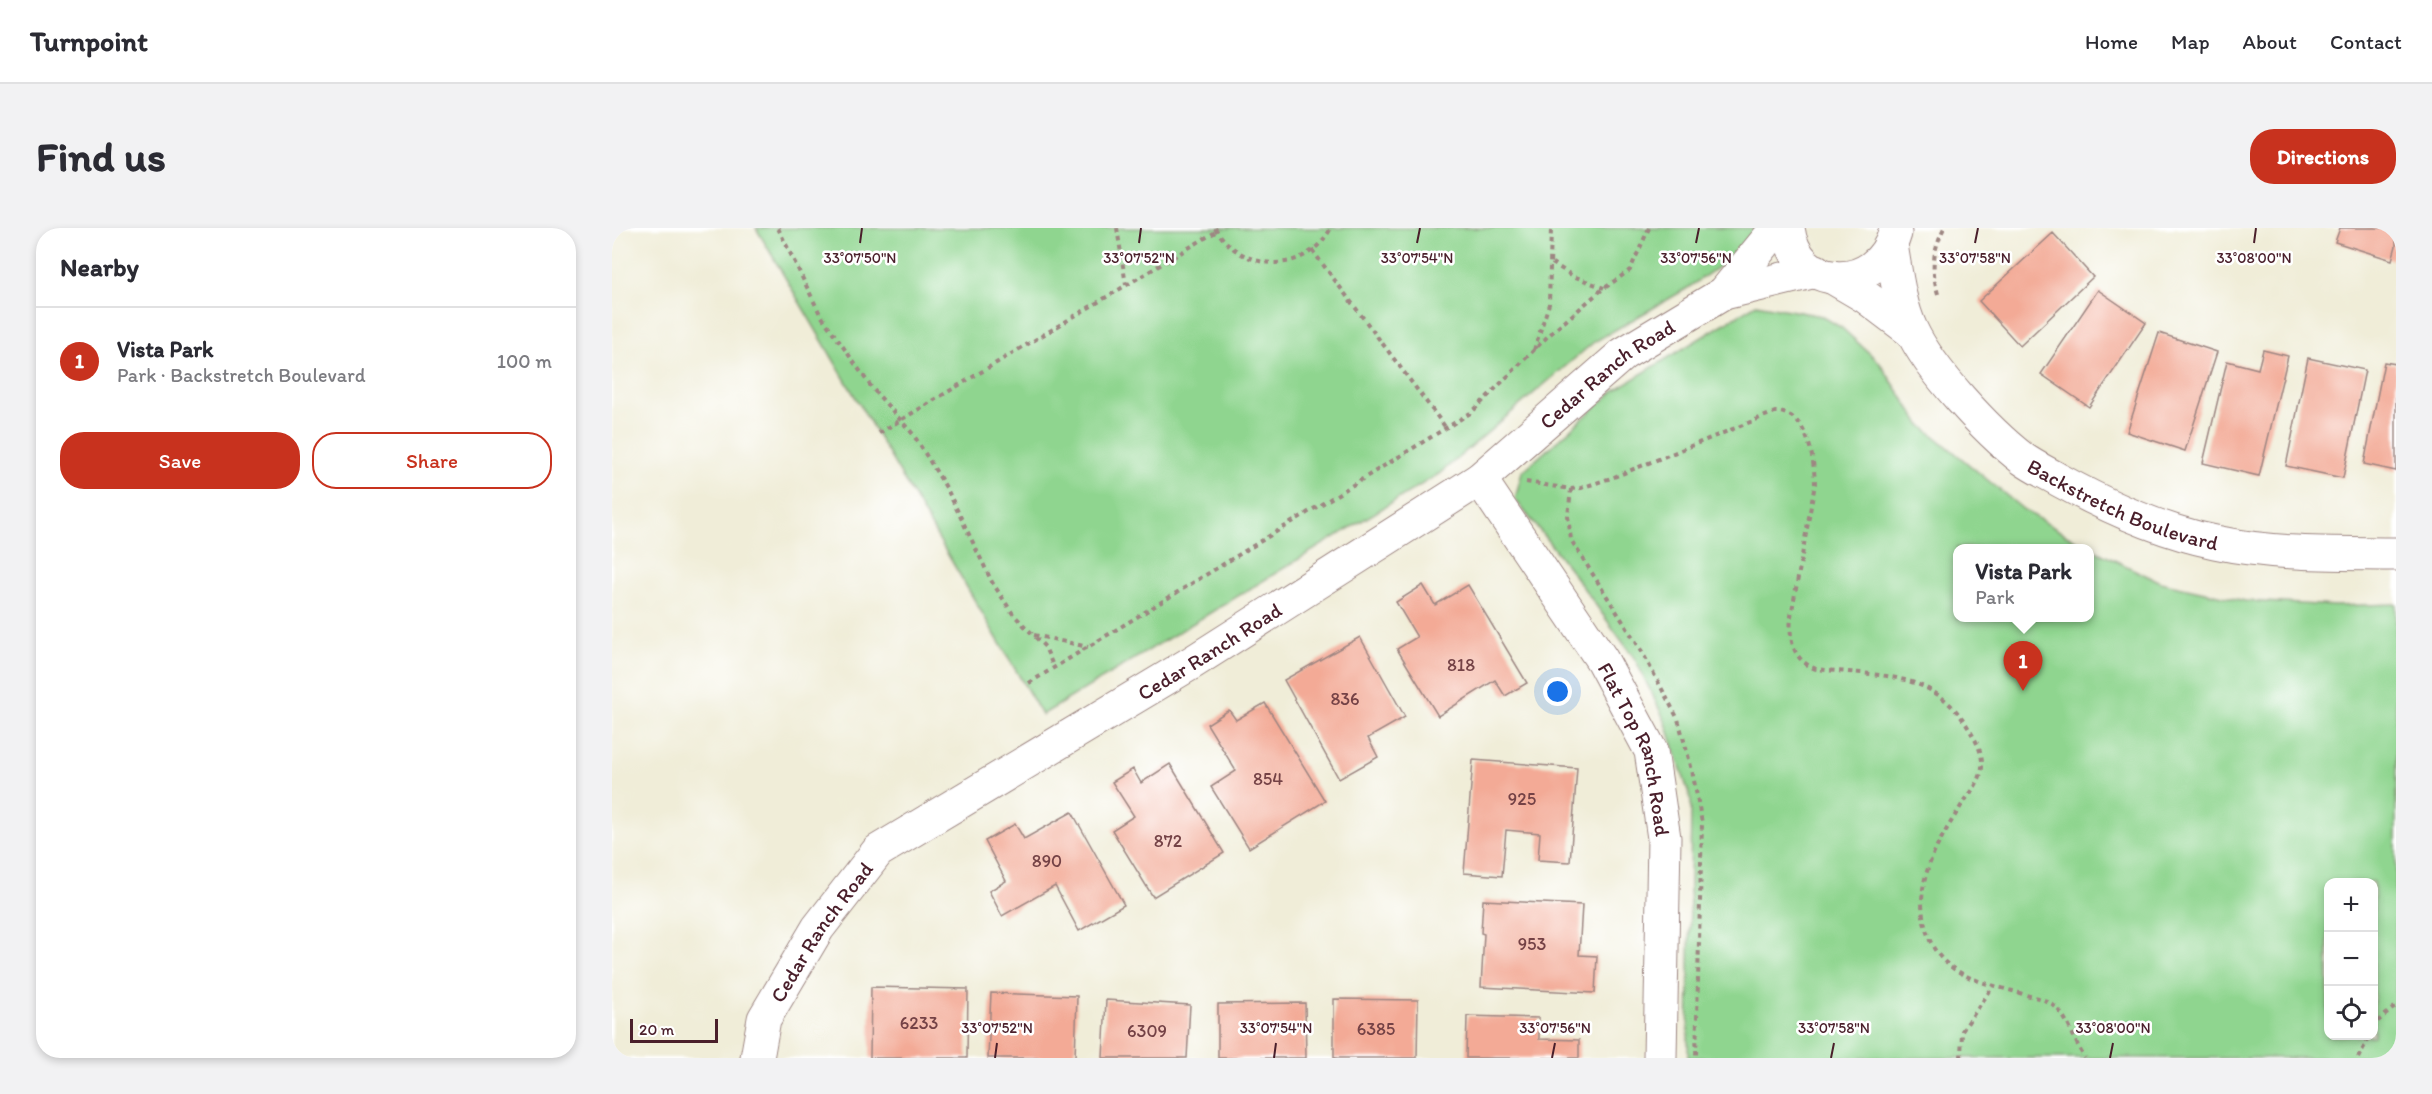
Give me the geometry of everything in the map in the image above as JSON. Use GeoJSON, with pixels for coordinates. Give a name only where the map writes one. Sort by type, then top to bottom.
{"type":"FeatureCollection","features":[{"type":"Feature","properties":{"kind":"street","name":"Cedar Ranch Road"},"geometry":{"type":"LineString","coordinates":[[757,1058],[764,1019],[818,928],[878,851],[1193,662],[1480,479],[1623,354],[1724,293],[1777,228]]}},
{"type":"Feature","properties":{"kind":"street","name":"Backstretch Boulevard"},"geometry":{"type":"LineString","coordinates":[[1788,228],[1793,247],[1799,257],[1866,297],[1911,331]]}},
{"type":"Feature","properties":{"kind":"street","name":"Cedar Ranch Road"},"geometry":{"type":"LineString","coordinates":[[1724,293],[1824,274],[1844,278],[1867,271],[1886,256],[1895,234]]}},
{"type":"Feature","properties":{"kind":"street","name":"Backstretch Boulevard"},"geometry":{"type":"LineString","coordinates":[[1895,234],[1903,309],[1911,331],[1937,370],[1967,405],[2024,460],[2082,492],[2146,523],[2214,542],[2279,552],[2396,554]]}},
{"type":"Feature","properties":{"kind":"street","name":"Flat Top Ranch Road"},"geometry":{"type":"LineString","coordinates":[[1480,479],[1602,660],[1651,750],[1664,838],[1660,1058]]}},
{"type":"Feature","properties":{"kind":"path"},"geometry":{"type":"LineString","coordinates":[[778,228],[820,314],[872,388],[913,434],[948,489],[992,582],[1013,614],[1045,647],[1054,668]]}},
{"type":"Feature","properties":{"kind":"path"},"geometry":{"type":"LineString","coordinates":[[1117,228],[1126,285]]}},
{"type":"Feature","properties":{"kind":"path"},"geometry":{"type":"LineString","coordinates":[[879,433],[1216,230],[1233,249],[1248,258],[1264,263],[1289,261],[1312,250],[1326,237],[1331,228]]}},
{"type":"Feature","properties":{"kind":"path"},"geometry":{"type":"LineString","coordinates":[[1534,351],[1549,304],[1552,262],[1551,228]]}},
{"type":"Feature","properties":{"kind":"path"},"geometry":{"type":"LineString","coordinates":[[1029,684],[1472,412],[1534,351],[1604,288],[1630,270],[1649,228]]}},
{"type":"Feature","properties":{"kind":"path"},"geometry":{"type":"LineString","coordinates":[[1938,294],[1932,258],[1944,228]]}},
{"type":"Feature","properties":{"kind":"path"},"geometry":{"type":"LineString","coordinates":[[1312,250],[1446,429]]}},
{"type":"Feature","properties":{"kind":"path"},"geometry":{"type":"LineString","coordinates":[[1552,262],[1573,276],[1604,288]]}},
{"type":"Feature","properties":{"kind":"path"},"geometry":{"type":"LineString","coordinates":[[1524,482],[1571,489],[1581,488],[1775,412],[1781,411],[1798,420],[1805,434],[1815,470],[1815,484],[1791,616],[1792,647],[1805,665],[1816,669],[1885,675],[1909,680],[1931,689],[1964,721],[1979,747],[1982,769],[1979,780],[1931,857],[1921,892],[1923,922],[1929,940],[1943,962],[1965,977],[2049,1002],[2061,1014],[2085,1058]]}},
{"type":"Feature","properties":{"kind":"path"},"geometry":{"type":"LineString","coordinates":[[1033,635],[1088,647]]}},
{"type":"Feature","properties":{"kind":"path"},"geometry":{"type":"LineString","coordinates":[[1961,1058],[1962,1031],[1994,985]]}},
{"type":"Feature","properties":{"kind":"path"},"geometry":{"type":"LineString","coordinates":[[2378,1021],[2396,1006]]}},
{"type":"Feature","properties":{"kind":"path"},"geometry":{"type":"LineString","coordinates":[[2358,1058],[2367,1040]]}},
{"type":"Feature","properties":{"kind":"green space"},"geometry":{"type":"Polygon","coordinates":[[[756,228],[1760,228],[1740,252],[1686,289],[1594,342],[1439,474],[1042,715],[756,228]]]}},
{"type":"Feature","properties":{"kind":"green space"},"geometry":{"type":"Polygon","coordinates":[[[1756,304],[1822,316],[1842,328],[1879,362],[1920,424],[2024,510],[2082,544],[1953,544],[1953,622],[2094,622],[2094,550],[2160,582],[2245,601],[2336,606],[2396,604],[2396,1058],[1688,1058],[1691,800],[1666,723],[1635,659],[1515,499],[1522,472],[1615,390],[1756,304]]]}},
{"type":"Feature","properties":{"kind":"building"},"geometry":{"type":"Polygon","coordinates":[[[2340,228],[2396,228],[2396,246],[2392,260],[2335,242],[2340,228]]]}},
{"type":"Feature","properties":{"kind":"building"},"geometry":{"type":"Polygon","coordinates":[[[2053,233],[2093,277],[2020,346],[1979,301],[2053,233]]]}},
{"type":"Feature","properties":{"kind":"building"},"geometry":{"type":"Polygon","coordinates":[[[2098,290],[2146,323],[2089,407],[2041,374],[2098,290]]]}},
{"type":"Feature","properties":{"kind":"building"},"geometry":{"type":"Polygon","coordinates":[[[2159,333],[2217,352],[2185,451],[2127,432],[2159,333]]]}},
{"type":"Feature","properties":{"kind":"building"},"geometry":{"type":"Polygon","coordinates":[[[2263,350],[2288,356],[2259,476],[2203,463],[2227,361],[2258,369],[2263,350]]]}},
{"type":"Feature","properties":{"kind":"building"},"geometry":{"type":"Polygon","coordinates":[[[2308,358],[2365,370],[2343,478],[2286,466],[2308,358]]]}},
{"type":"Feature","properties":{"kind":"building"},"geometry":{"type":"Polygon","coordinates":[[[2384,362],[2396,364],[2396,471],[2364,464],[2384,362]]]}},
{"type":"Feature","properties":{"kind":"building"},"geometry":{"type":"Polygon","coordinates":[[[1423,585],[1435,605],[1468,585],[1527,683],[1505,696],[1495,680],[1438,716],[1397,649],[1417,637],[1396,602],[1423,585]]]}},
{"type":"Feature","properties":{"kind":"building"},"geometry":{"type":"Polygon","coordinates":[[[1360,637],[1405,717],[1368,738],[1378,757],[1339,779],[1284,680],[1360,637]]]}},
{"type":"Feature","properties":{"kind":"building"},"geometry":{"type":"Polygon","coordinates":[[[1265,703],[1325,801],[1249,848],[1211,787],[1236,771],[1207,724],[1229,710],[1236,720],[1265,703]]]}},
{"type":"Feature","properties":{"kind":"building"},"geometry":{"type":"Polygon","coordinates":[[[1473,760],[1577,768],[1570,862],[1538,860],[1540,833],[1506,830],[1502,876],[1464,873],[1473,760]]]}},
{"type":"Feature","properties":{"kind":"building"},"geometry":{"type":"Polygon","coordinates":[[[1170,764],[1224,853],[1153,897],[1112,830],[1134,816],[1112,782],[1133,769],[1141,783],[1170,764]]]}},
{"type":"Feature","properties":{"kind":"building"},"geometry":{"type":"Polygon","coordinates":[[[1072,812],[1124,905],[1079,931],[1055,886],[1002,916],[989,891],[1006,881],[985,841],[1015,824],[1024,839],[1072,812]]]}},
{"type":"Feature","properties":{"kind":"building"},"geometry":{"type":"Polygon","coordinates":[[[1483,900],[1582,905],[1579,955],[1597,956],[1595,993],[1481,987],[1483,900]]]}},
{"type":"Feature","properties":{"kind":"building"},"geometry":{"type":"Polygon","coordinates":[[[871,987],[968,989],[967,1058],[870,1058],[871,987]]]}},
{"type":"Feature","properties":{"kind":"building"},"geometry":{"type":"Polygon","coordinates":[[[991,993],[1077,996],[1075,1058],[988,1058],[991,993]]]}},
{"type":"Feature","properties":{"kind":"building"},"geometry":{"type":"Polygon","coordinates":[[[1334,999],[1418,1000],[1417,1058],[1334,1058],[1334,999]]]}},
{"type":"Feature","properties":{"kind":"building"},"geometry":{"type":"Polygon","coordinates":[[[1106,1000],[1190,1005],[1187,1058],[1103,1058],[1106,1000]]]}},
{"type":"Feature","properties":{"kind":"building"},"geometry":{"type":"Polygon","coordinates":[[[1305,1003],[1306,1058],[1218,1058],[1218,1004],[1305,1003]]]}},
{"type":"Feature","properties":{"kind":"building"},"geometry":{"type":"Polygon","coordinates":[[[1467,1016],[1539,1018],[1539,1039],[1579,1040],[1579,1058],[1466,1058],[1467,1016]]]}},
{"type":"Feature","properties":{"kind":"place","name":"Vista Park"},"geometry":{"type":"Point","coordinates":[2023,691]}}]}
